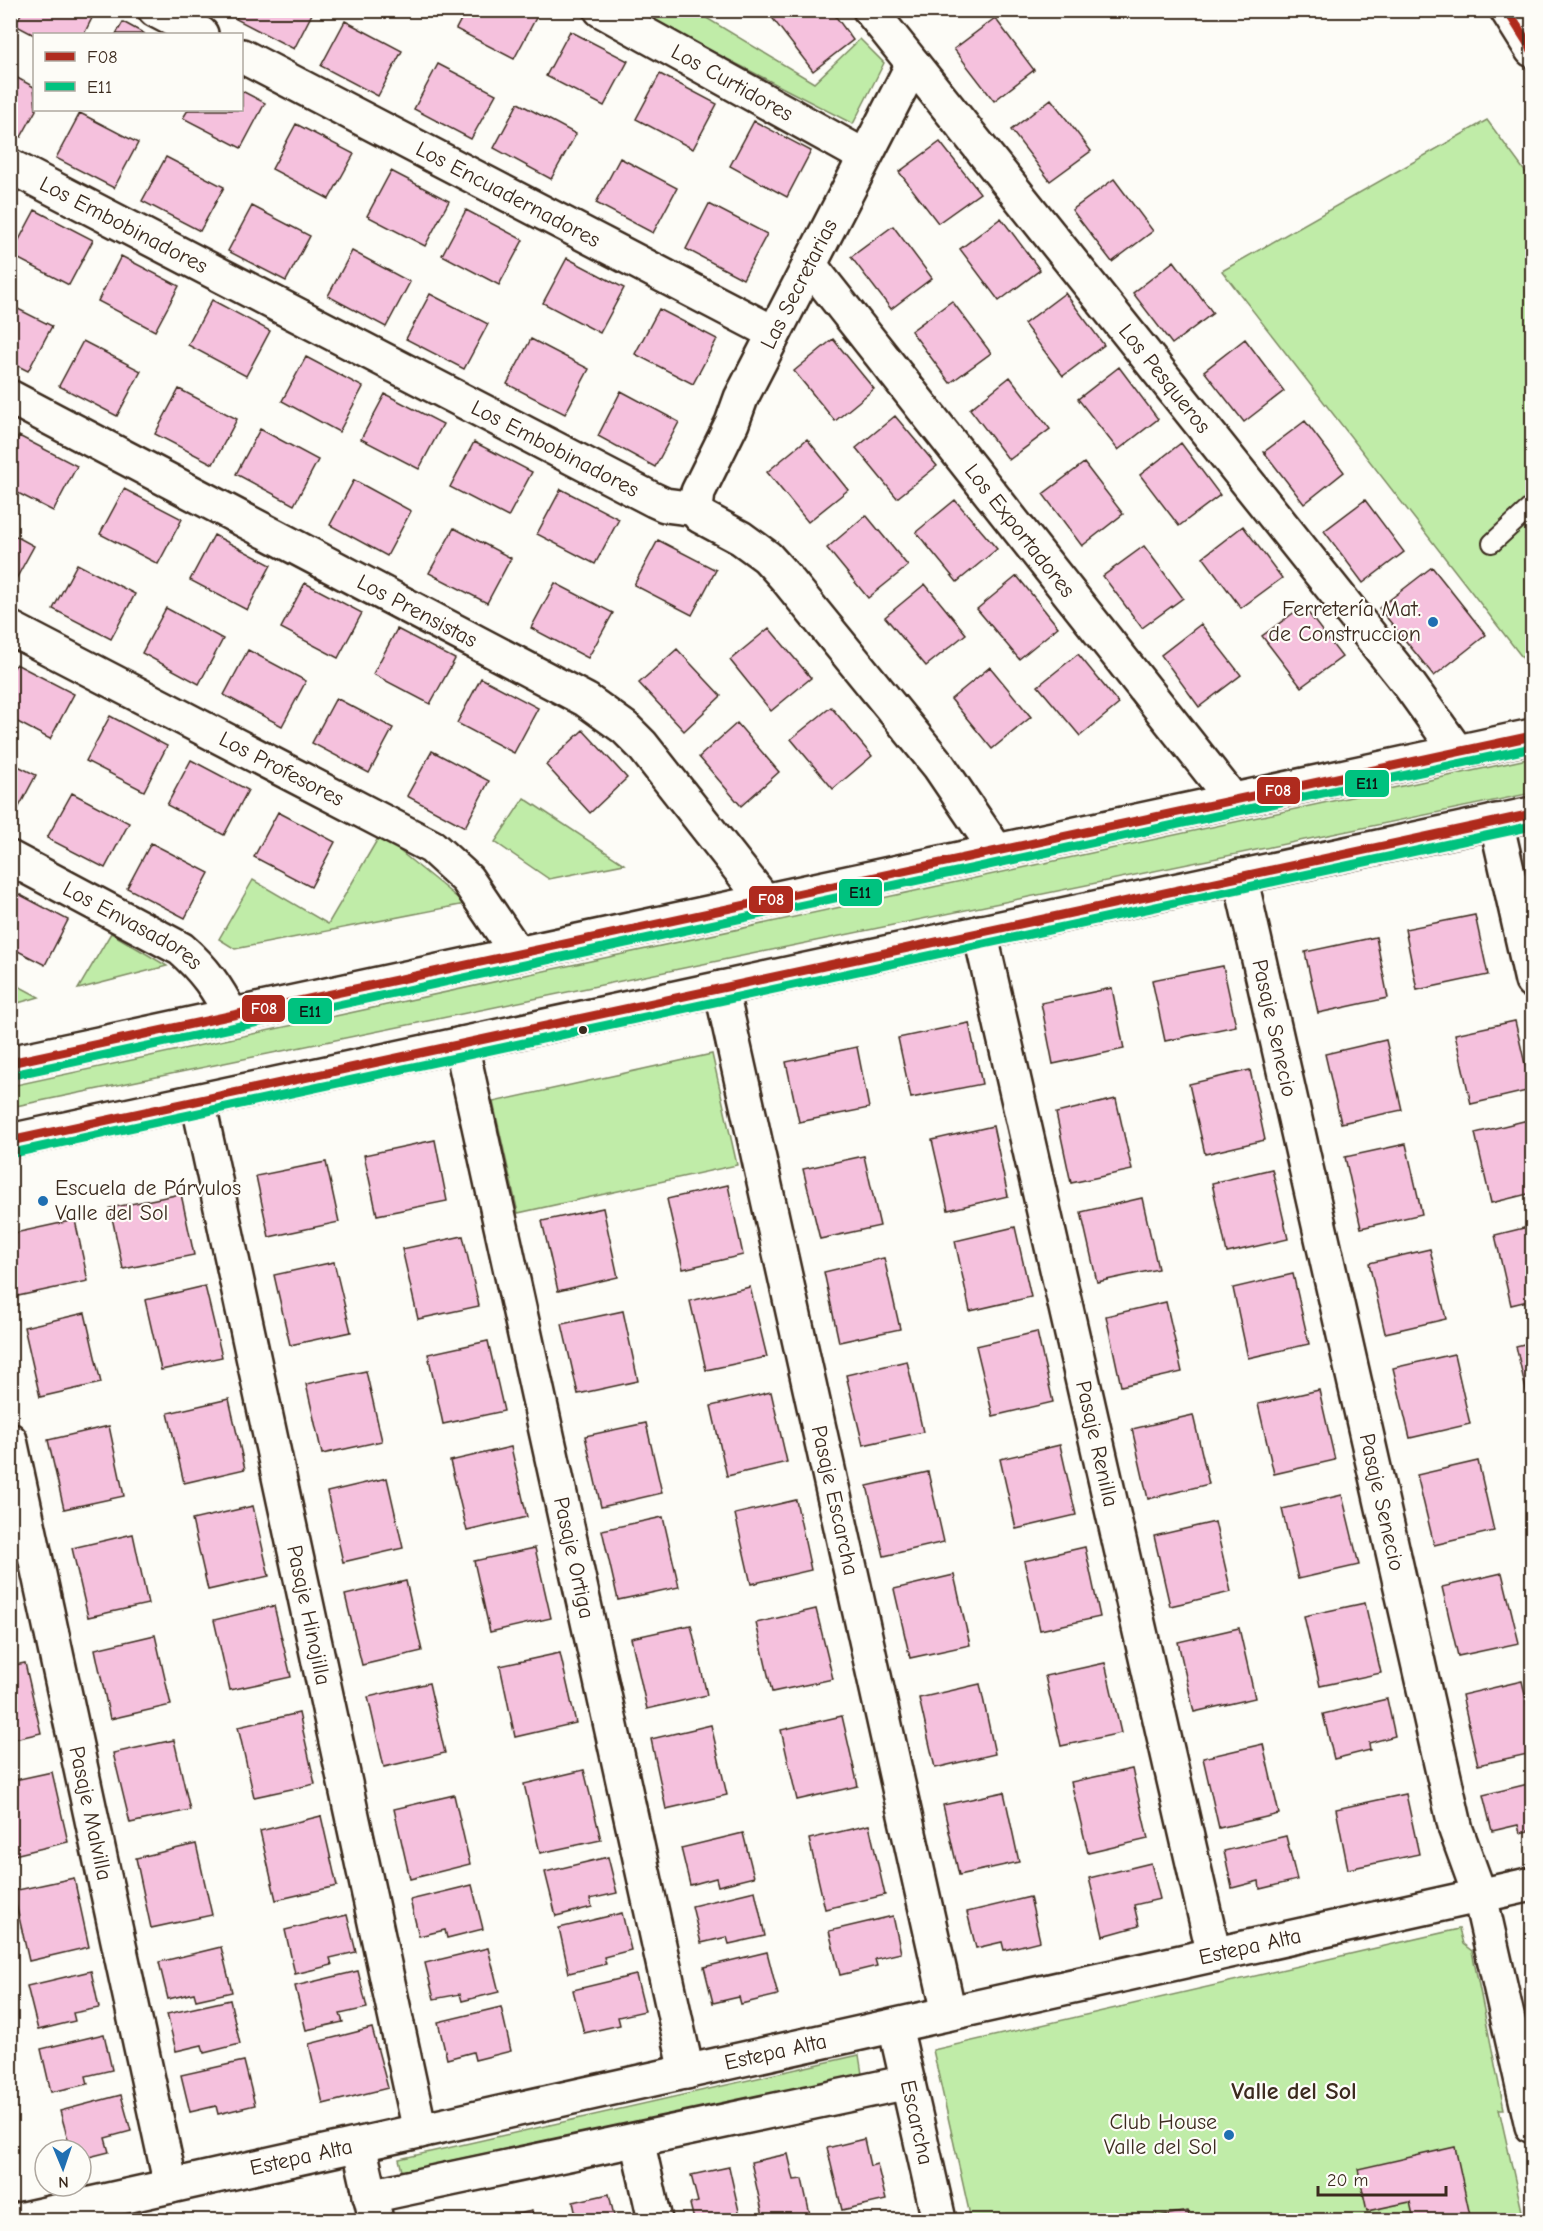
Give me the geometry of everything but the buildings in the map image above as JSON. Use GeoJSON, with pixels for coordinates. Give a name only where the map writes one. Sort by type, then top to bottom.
{"type":"FeatureCollection","features":[{"type":"Feature","properties":{"kind":"street"},"geometry":{"type":"LineString","coordinates":[[155,10],[199,33]]}},
{"type":"Feature","properties":{"kind":"street","name":"Los Curtidores"},"geometry":{"type":"LineString","coordinates":[[601,10],[626,19],[864,156]]}},
{"type":"Feature","properties":{"kind":"street","name":"Los Pesqueros"},"geometry":{"type":"LineString","coordinates":[[870,10],[1401,674],[1456,750]]}},
{"type":"Feature","properties":{"kind":"street"},"geometry":{"type":"LineString","coordinates":[[1507,10],[1533,50]]}},
{"type":"Feature","properties":{"kind":"street","name":"Los Encuadernadores"},"geometry":{"type":"LineString","coordinates":[[243,57],[774,333]]}},
{"type":"Feature","properties":{"kind":"street","name":"Las Secretarias"},"geometry":{"type":"LineString","coordinates":[[696,509],[698,492],[774,333],[913,64]]}},
{"type":"Feature","properties":{"kind":"street","name":"Los Embobinadores"},"geometry":{"type":"LineString","coordinates":[[10,166],[654,500],[665,505],[696,509],[700,516],[741,538],[767,557],[786,578],[939,766],[996,850]]}},
{"type":"Feature","properties":{"kind":"street","name":"Los Exportadores"},"geometry":{"type":"LineString","coordinates":[[809,264],[1232,799]]}},
{"type":"Feature","properties":{"kind":"street","name":"Los Prensistas"},"geometry":{"type":"LineString","coordinates":[[10,397],[592,704],[642,745],[764,900]]}},
{"type":"Feature","properties":{"kind":"street","name":"Los Profesores"},"geometry":{"type":"LineString","coordinates":[[10,628],[432,847],[467,879],[517,953]]}},
{"type":"Feature","properties":{"kind":"street"},"geometry":{"type":"LineString","coordinates":[[10,1063],[1456,750],[1533,736]]}},
{"type":"Feature","properties":{"kind":"street"},"geometry":{"type":"LineString","coordinates":[[10,1141],[1533,814]]}},
{"type":"Feature","properties":{"kind":"street"},"geometry":{"type":"LineString","coordinates":[[1496,821],[1533,981]]}},
{"type":"Feature","properties":{"kind":"street","name":"Los Envasadores"},"geometry":{"type":"LineString","coordinates":[[10,858],[181,949],[198,963],[217,987],[231,1015]]}},
{"type":"Feature","properties":{"kind":"street","name":"Pasaje Senecio"},"geometry":{"type":"LineString","coordinates":[[1240,876],[1456,1830],[1480,1896],[1533,2126]]}},
{"type":"Feature","properties":{"kind":"street","name":"Pasaje Renilla"},"geometry":{"type":"LineString","coordinates":[[980,932],[1214,1955]]}},
{"type":"Feature","properties":{"kind":"street","name":"Pasaje Escarcha"},"geometry":{"type":"LineString","coordinates":[[722,988],[949,2013]]}},
{"type":"Feature","properties":{"kind":"street","name":"Pasaje Ortiga"},"geometry":{"type":"LineString","coordinates":[[461,1044],[687,2072]]}},
{"type":"Feature","properties":{"kind":"street","name":"Pasaje Hinojilla"},"geometry":{"type":"LineString","coordinates":[[198,1101],[420,2131]]}},
{"type":"Feature","properties":{"kind":"street","name":"Pasaje Malvilla"},"geometry":{"type":"LineString","coordinates":[[10,1440],[171,2186]]}},
{"type":"Feature","properties":{"kind":"street","name":"Estepa Alta"},"geometry":{"type":"LineString","coordinates":[[18,2220],[113,2210],[171,2186],[1533,1884]]}},
{"type":"Feature","properties":{"kind":"street","name":"Escarcha"},"geometry":{"type":"LineString","coordinates":[[895,2026],[939,2220]]}},
{"type":"Feature","properties":{"kind":"street"},"geometry":{"type":"LineString","coordinates":[[359,2145],[373,2208],[637,2140],[908,2082]]}},
{"type":"Feature","properties":{"kind":"street"},"geometry":{"type":"LineString","coordinates":[[637,2140],[655,2220]]}},
{"type":"Feature","properties":{"kind":"lane"},"geometry":{"type":"LineString","coordinates":[[1492,543],[1533,507]]}},
{"type":"Feature","properties":{"kind":"green space"},"geometry":{"type":"Polygon","coordinates":[[[650,11],[695,11],[814,83],[860,39],[884,63],[853,124],[644,16],[650,11]]]}},
{"type":"Feature","properties":{"kind":"green space"},"geometry":{"type":"Polygon","coordinates":[[[1487,120],[1532,181],[1532,670],[1222,271],[1487,120]]]}},
{"type":"Feature","properties":{"kind":"green space"},"geometry":{"type":"Polygon","coordinates":[[[1532,758],[1532,793],[11,1107],[11,1086],[1532,758]]]}},
{"type":"Feature","properties":{"kind":"green space"},"geometry":{"type":"Polygon","coordinates":[[[524,798],[624,864],[549,879],[495,842],[524,798]]]}},
{"type":"Feature","properties":{"kind":"green space"},"geometry":{"type":"Polygon","coordinates":[[[380,835],[465,904],[235,949],[219,939],[253,880],[328,924],[380,835]]]}},
{"type":"Feature","properties":{"kind":"green space"},"geometry":{"type":"Polygon","coordinates":[[[111,933],[167,966],[78,989],[111,933]]]}},
{"type":"Feature","properties":{"kind":"green space"},"geometry":{"type":"Polygon","coordinates":[[[11,982],[39,997],[11,1005],[11,982]]]}},
{"type":"Feature","properties":{"kind":"green space"},"geometry":{"type":"Polygon","coordinates":[[[712,1054],[737,1165],[518,1213],[493,1102],[712,1054]]]}},
{"type":"Feature","properties":{"kind":"green space","name":"Club House Valle del Sol"},"geometry":{"type":"Polygon","coordinates":[[[1459,1929],[1463,1944],[1472,1951],[1504,2109],[1499,2109],[1524,2220],[971,2220],[933,2050],[1459,1929]]]}},
{"type":"Feature","properties":{"kind":"green space"},"geometry":{"type":"Polygon","coordinates":[[[859,2055],[862,2074],[402,2171],[399,2159],[859,2055]]]}},
{"type":"Feature","properties":{"kind":"transit line","name":"F08"},"geometry":{"type":"LineString","coordinates":[[1507,10],[1532,50]]}},
{"type":"Feature","properties":{"kind":"transit line","name":"F08"},"geometry":{"type":"LineString","coordinates":[[10,1063],[1532,736]]}},
{"type":"Feature","properties":{"kind":"transit line","name":"E11"},"geometry":{"type":"LineString","coordinates":[[13,1075],[1532,748]]}},
{"type":"Feature","properties":{"kind":"transit line","name":"F08"},"geometry":{"type":"LineString","coordinates":[[10,1141],[1532,814]]}},
{"type":"Feature","properties":{"kind":"transit line","name":"E11"},"geometry":{"type":"LineString","coordinates":[[13,1153],[1532,826]]}},
{"type":"Feature","properties":{"kind":"place","name":"Ferretería Mat. de Construccion"},"geometry":{"type":"Point","coordinates":[1433,622]}},
{"type":"Feature","properties":{"kind":"place","name":"Escuela de Párvulos Valle del Sol"},"geometry":{"type":"Point","coordinates":[43,1201]}},
{"type":"Feature","properties":{"kind":"place","name":"Club House Valle del Sol"},"geometry":{"type":"Point","coordinates":[1229,2135]}},
{"type":"Feature","properties":{"kind":"district","name":"Valle del Sol"},"geometry":{"type":"Point","coordinates":[1294,2091]}}]}
